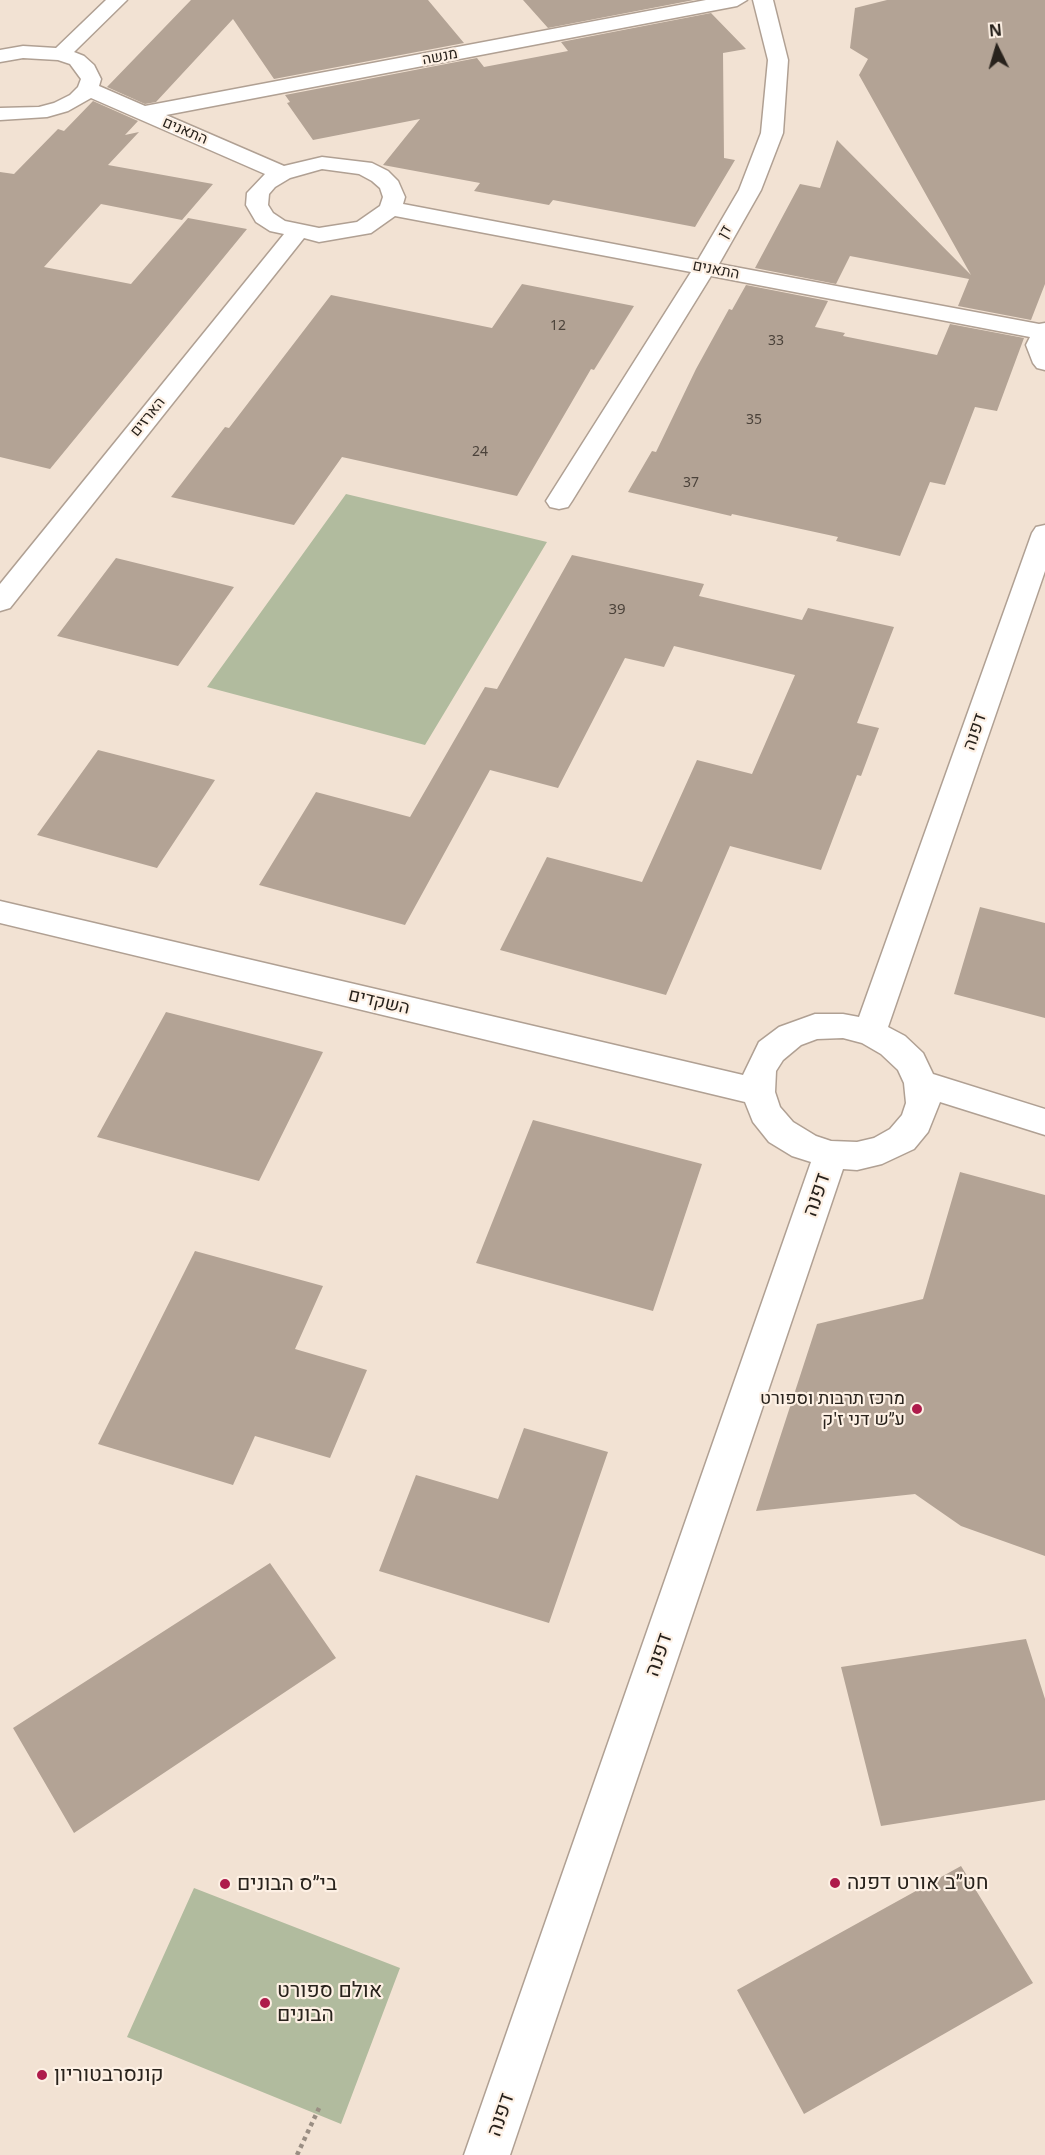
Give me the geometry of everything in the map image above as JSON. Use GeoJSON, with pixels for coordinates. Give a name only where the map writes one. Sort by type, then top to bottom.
{"type":"FeatureCollection","features":[{"type":"Feature","properties":{"kind":"street"},"geometry":{"type":"LineString","coordinates":[[61,54],[117,0]]}},
{"type":"Feature","properties":{"kind":"street","name":"מנשה"},"geometry":{"type":"LineString","coordinates":[[143,113],[737,0]]}},
{"type":"Feature","properties":{"kind":"street","name":"דן"},"geometry":{"type":"LineString","coordinates":[[559,501],[705,268],[750,190],[772,133],[778,60],[763,0]]}},
{"type":"Feature","properties":{"kind":"street"},"geometry":{"type":"LineString","coordinates":[[0,56],[23,52],[61,54],[77,60],[87,69],[91,78],[88,89],[77,99],[61,107],[40,113],[0,114]]}},
{"type":"Feature","properties":{"kind":"street","name":"התאנים"},"geometry":{"type":"LineString","coordinates":[[88,89],[282,173]]}},
{"type":"Feature","properties":{"kind":"street"},"geometry":{"type":"LineString","coordinates":[[322,164],[364,168],[380,176],[390,186],[393,197],[390,208],[379,219],[363,228],[319,235],[278,226],[264,217],[257,206],[258,193],[282,173],[322,164]]}},
{"type":"Feature","properties":{"kind":"street","name":"התאנים"},"geometry":{"type":"LineString","coordinates":[[390,208],[1044,331]]}},
{"type":"Feature","properties":{"kind":"street","name":"הארזים"},"geometry":{"type":"LineString","coordinates":[[0,602],[297,232]]}},
{"type":"Feature","properties":{"kind":"street"},"geometry":{"type":"LineString","coordinates":[[1044,331],[1038,345],[1045,363]]}},
{"type":"Feature","properties":{"kind":"street","name":"דפנה"},"geometry":{"type":"LineString","coordinates":[[870,1032],[1045,533]]}},
{"type":"Feature","properties":{"kind":"street","name":"השקדים"},"geometry":{"type":"LineString","coordinates":[[0,912],[758,1092]]}},
{"type":"Feature","properties":{"kind":"street"},"geometry":{"type":"LineString","coordinates":[[834,1027],[870,1032],[893,1045],[911,1062],[921,1083],[923,1103],[916,1122],[902,1139],[882,1150],[857,1156],[831,1155],[804,1146],[781,1132],[765,1113],[758,1092],[760,1070],[771,1051],[790,1036],[815,1028],[834,1027]]}},
{"type":"Feature","properties":{"kind":"street"},"geometry":{"type":"LineString","coordinates":[[921,1083],[1045,1122]]}},
{"type":"Feature","properties":{"kind":"street","name":"דפנה"},"geometry":{"type":"LineString","coordinates":[[487,2155],[831,1155]]}},
{"type":"Feature","properties":{"kind":"path"},"geometry":{"type":"LineString","coordinates":[[297,2155],[320,2106]]}},
{"type":"Feature","properties":{"kind":"green space"},"geometry":{"type":"Polygon","coordinates":[[[346,494],[547,542],[425,745],[207,687],[346,494]]]}},
{"type":"Feature","properties":{"kind":"green space","name":"אולם ספורט הבונים"},"geometry":{"type":"Polygon","coordinates":[[[194,1888],[400,1968],[341,2124],[127,2037],[194,1888]]]}},
{"type":"Feature","properties":{"kind":"building"},"geometry":{"type":"Polygon","coordinates":[[[191,0],[428,0],[464,43],[274,79],[233,19],[156,102],[145,104],[107,87],[191,0]]]}},
{"type":"Feature","properties":{"kind":"building"},"geometry":{"type":"Polygon","coordinates":[[[523,0],[694,0],[548,28],[523,0]]]}},
{"type":"Feature","properties":{"kind":"building"},"geometry":{"type":"Polygon","coordinates":[[[887,0],[1045,0],[1045,284],[1031,320],[958,306],[969,279],[850,256],[836,284],[755,268],[800,184],[820,188],[837,140],[971,275],[859,75],[868,59],[850,48],[855,8],[887,0]]]}},
{"type":"Feature","properties":{"kind":"building"},"geometry":{"type":"Polygon","coordinates":[[[711,13],[746,49],[723,53],[724,158],[735,160],[695,227],[553,200],[549,205],[474,191],[480,183],[383,165],[420,119],[313,140],[287,103],[290,102],[285,95],[477,58],[484,67],[568,51],[561,42],[711,13]]]}},
{"type":"Feature","properties":{"kind":"building"},"geometry":{"type":"Polygon","coordinates":[[[93,101],[138,121],[125,135],[139,132],[108,165],[213,184],[182,220],[101,204],[44,267],[131,284],[188,218],[247,229],[50,469],[0,457],[0,172],[14,174],[58,129],[64,131],[93,101]]]}},
{"type":"Feature","properties":{"kind":"building"},"geometry":{"type":"Polygon","coordinates":[[[522,284],[634,306],[594,370],[591,369],[517,496],[342,457],[294,525],[171,497],[225,427],[229,428],[331,295],[492,328],[522,284]]]}},
{"type":"Feature","properties":{"kind":"building"},"geometry":{"type":"Polygon","coordinates":[[[746,285],[828,301],[815,327],[845,333],[843,336],[937,355],[950,324],[1024,338],[997,411],[975,407],[945,485],[930,482],[900,556],[836,541],[838,537],[732,514],[731,516],[628,492],[652,451],[656,452],[696,369],[729,309],[732,310],[746,285]]]}},
{"type":"Feature","properties":{"kind":"building"},"geometry":{"type":"Polygon","coordinates":[[[572,555],[704,584],[699,596],[802,620],[808,608],[894,627],[857,723],[879,728],[861,776],[857,775],[821,870],[730,846],[666,995],[500,950],[547,857],[642,882],[697,760],[752,774],[795,675],[674,646],[664,667],[625,658],[558,788],[490,770],[405,925],[259,885],[316,792],[410,817],[485,687],[497,689],[572,555]]]}},
{"type":"Feature","properties":{"kind":"building"},"geometry":{"type":"Polygon","coordinates":[[[116,558],[234,587],[178,666],[57,636],[116,558]]]}},
{"type":"Feature","properties":{"kind":"building"},"geometry":{"type":"Polygon","coordinates":[[[98,750],[215,780],[157,868],[37,835],[98,750]]]}},
{"type":"Feature","properties":{"kind":"building"},"geometry":{"type":"Polygon","coordinates":[[[980,907],[1045,923],[1045,1018],[954,994],[980,907]]]}},
{"type":"Feature","properties":{"kind":"building"},"geometry":{"type":"Polygon","coordinates":[[[166,1012],[323,1052],[259,1181],[97,1137],[166,1012]]]}},
{"type":"Feature","properties":{"kind":"building"},"geometry":{"type":"Polygon","coordinates":[[[533,1120],[702,1164],[653,1311],[476,1263],[533,1120]]]}},
{"type":"Feature","properties":{"kind":"building","name":"מרכז תרבות וספורט ע״ש דני ז'ק"},"geometry":{"type":"Polygon","coordinates":[[[960,1172],[1045,1195],[1045,1556],[961,1526],[915,1494],[756,1511],[817,1324],[923,1299],[960,1172]]]}},
{"type":"Feature","properties":{"kind":"building"},"geometry":{"type":"Polygon","coordinates":[[[195,1251],[323,1286],[295,1349],[367,1370],[330,1458],[255,1436],[233,1485],[98,1444],[195,1251]]]}},
{"type":"Feature","properties":{"kind":"building"},"geometry":{"type":"Polygon","coordinates":[[[524,1428],[608,1452],[549,1623],[379,1571],[416,1475],[498,1499],[524,1428]]]}},
{"type":"Feature","properties":{"kind":"building"},"geometry":{"type":"Polygon","coordinates":[[[270,1563],[336,1658],[74,1833],[13,1728],[270,1563]]]}},
{"type":"Feature","properties":{"kind":"building"},"geometry":{"type":"Polygon","coordinates":[[[1026,1639],[1045,1699],[1045,1800],[881,1826],[841,1667],[1026,1639]]]}},
{"type":"Feature","properties":{"kind":"building"},"geometry":{"type":"Polygon","coordinates":[[[961,1866],[1033,1983],[804,2114],[737,1990],[961,1866]]]}},
{"type":"Feature","properties":{"kind":"place","name":"מרכז תרבות וספורט ע״ש דני ז'ק"},"geometry":{"type":"Point","coordinates":[917,1409]}},
{"type":"Feature","properties":{"kind":"place","name":"חט״ב אורט דפנה"},"geometry":{"type":"Point","coordinates":[835,1883]}},
{"type":"Feature","properties":{"kind":"place","name":"בי״ס הבונים"},"geometry":{"type":"Point","coordinates":[225,1884]}},
{"type":"Feature","properties":{"kind":"place","name":"אולם ספורט הבונים"},"geometry":{"type":"Point","coordinates":[265,2003]}},
{"type":"Feature","properties":{"kind":"place","name":"קונסרבטוריון"},"geometry":{"type":"Point","coordinates":[42,2075]}}]}
